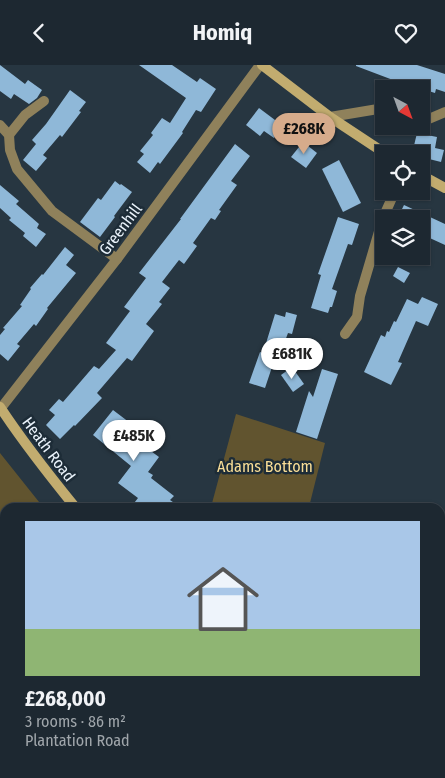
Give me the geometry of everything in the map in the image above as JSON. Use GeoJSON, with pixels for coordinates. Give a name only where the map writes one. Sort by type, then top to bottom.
{"type":"FeatureCollection","features":[{"type":"Feature","properties":{"kind":"street"},"geometry":{"type":"LineString","coordinates":[[261,65],[330,117],[375,147]]}},
{"type":"Feature","properties":{"kind":"street","name":"Greenhill"},"geometry":{"type":"LineString","coordinates":[[0,408],[116,259],[261,65]]}},
{"type":"Feature","properties":{"kind":"street"},"geometry":{"type":"LineString","coordinates":[[9,135],[25,115],[44,101]]}},
{"type":"Feature","properties":{"kind":"street"},"geometry":{"type":"LineString","coordinates":[[330,117],[375,110]]}},
{"type":"Feature","properties":{"kind":"street"},"geometry":{"type":"LineString","coordinates":[[430,118],[445,112]]}},
{"type":"Feature","properties":{"kind":"street"},"geometry":{"type":"LineString","coordinates":[[0,125],[9,135],[10,151],[17,169],[52,211],[116,259]]}},
{"type":"Feature","properties":{"kind":"street"},"geometry":{"type":"LineString","coordinates":[[430,180],[445,188]]}},
{"type":"Feature","properties":{"kind":"street"},"geometry":{"type":"LineString","coordinates":[[345,334],[357,317],[360,296],[383,218],[391,200]]}},
{"type":"Feature","properties":{"kind":"street","name":"Heath Road"},"geometry":{"type":"LineString","coordinates":[[0,408],[15,431],[72,503]]}},
{"type":"Feature","properties":{"kind":"green space","name":"Adams Bottom"},"geometry":{"type":"Polygon","coordinates":[[[236,414],[325,443],[310,503],[212,503],[236,414]]]}},
{"type":"Feature","properties":{"kind":"green space"},"geometry":{"type":"Polygon","coordinates":[[[0,453],[40,503],[0,503],[0,453]]]}},
{"type":"Feature","properties":{"kind":"building"},"geometry":{"type":"Polygon","coordinates":[[[0,65],[25,84],[28,80],[42,90],[37,98],[29,104],[14,94],[11,99],[0,91],[0,65]]]}},
{"type":"Feature","properties":{"kind":"building"},"geometry":{"type":"Polygon","coordinates":[[[139,65],[172,65],[197,82],[200,78],[216,89],[201,112],[196,110],[183,133],[160,164],[158,162],[150,173],[137,162],[144,154],[140,151],[153,135],[151,133],[162,118],[170,123],[186,98],[139,65]]]}},
{"type":"Feature","properties":{"kind":"building"},"geometry":{"type":"Polygon","coordinates":[[[417,65],[445,74],[445,92],[436,89],[435,93],[430,91],[430,80],[393,80],[356,66],[417,65]]]}},
{"type":"Feature","properties":{"kind":"building"},"geometry":{"type":"Polygon","coordinates":[[[70,90],[86,102],[79,111],[81,112],[62,137],[60,135],[43,155],[47,158],[36,171],[23,160],[36,144],[32,140],[70,90]]]}},
{"type":"Feature","properties":{"kind":"building"},"geometry":{"type":"Polygon","coordinates":[[[259,108],[283,126],[274,138],[264,131],[260,136],[246,125],[259,108]]]}},
{"type":"Feature","properties":{"kind":"building"},"geometry":{"type":"Polygon","coordinates":[[[417,135],[437,137],[435,148],[444,150],[441,162],[430,159],[430,145],[414,145],[417,135]]]}},
{"type":"Feature","properties":{"kind":"building"},"geometry":{"type":"Polygon","coordinates":[[[303,142],[317,153],[306,168],[291,157],[303,142]]]}},
{"type":"Feature","properties":{"kind":"building"},"geometry":{"type":"Polygon","coordinates":[[[235,144],[250,156],[231,181],[237,185],[219,210],[221,211],[215,220],[211,218],[193,243],[197,246],[184,264],[179,260],[162,282],[170,288],[159,302],[162,304],[146,324],[154,331],[132,361],[127,358],[97,393],[102,398],[60,439],[46,425],[55,415],[49,410],[59,399],[63,402],[94,366],[99,369],[116,350],[106,343],[130,311],[124,307],[146,278],[139,273],[235,144]]]}},
{"type":"Feature","properties":{"kind":"building"},"geometry":{"type":"Polygon","coordinates":[[[339,160],[361,203],[343,212],[322,169],[339,160]]]}},
{"type":"Feature","properties":{"kind":"building"},"geometry":{"type":"Polygon","coordinates":[[[115,181],[132,192],[100,237],[80,222],[98,198],[101,200],[115,181]]]}},
{"type":"Feature","properties":{"kind":"building"},"geometry":{"type":"Polygon","coordinates":[[[0,185],[19,201],[16,204],[39,224],[37,228],[46,234],[36,247],[23,236],[25,233],[9,220],[11,218],[0,208],[0,185]]]}},
{"type":"Feature","properties":{"kind":"building"},"geometry":{"type":"Polygon","coordinates":[[[404,205],[415,210],[402,210],[404,205]]]}},
{"type":"Feature","properties":{"kind":"building"},"geometry":{"type":"Polygon","coordinates":[[[338,217],[359,224],[352,245],[348,244],[332,289],[337,291],[328,313],[311,308],[321,275],[318,274],[338,217]]]}},
{"type":"Feature","properties":{"kind":"building"},"geometry":{"type":"Polygon","coordinates":[[[430,217],[445,224],[445,245],[430,238],[430,217]]]}},
{"type":"Feature","properties":{"kind":"building"},"geometry":{"type":"Polygon","coordinates":[[[65,247],[74,255],[66,265],[76,273],[47,308],[36,326],[34,324],[17,344],[20,346],[8,361],[0,354],[0,335],[5,329],[3,328],[22,306],[20,305],[30,288],[65,247]]]}},
{"type":"Feature","properties":{"kind":"building"},"geometry":{"type":"Polygon","coordinates":[[[398,267],[410,273],[404,283],[393,276],[398,267]]]}},
{"type":"Feature","properties":{"kind":"building"},"geometry":{"type":"Polygon","coordinates":[[[422,297],[438,304],[428,326],[416,321],[398,362],[402,363],[391,385],[364,372],[381,335],[385,337],[387,331],[389,332],[407,299],[418,304],[422,297]]]}},
{"type":"Feature","properties":{"kind":"building"},"geometry":{"type":"Polygon","coordinates":[[[286,312],[297,315],[292,334],[288,333],[285,341],[281,340],[265,388],[249,383],[260,352],[263,353],[275,314],[285,317],[286,312]]]}},
{"type":"Feature","properties":{"kind":"building"},"geometry":{"type":"Polygon","coordinates":[[[292,367],[304,384],[293,392],[281,375],[292,367]]]}},
{"type":"Feature","properties":{"kind":"building"},"geometry":{"type":"Polygon","coordinates":[[[322,369],[338,374],[317,439],[296,432],[309,391],[313,397],[322,369]]]}},
{"type":"Feature","properties":{"kind":"building"},"geometry":{"type":"Polygon","coordinates":[[[113,410],[146,435],[142,441],[146,444],[144,446],[159,457],[148,472],[153,475],[151,478],[174,496],[170,500],[174,503],[134,503],[138,498],[118,483],[131,466],[93,435],[113,410]]]}}]}
